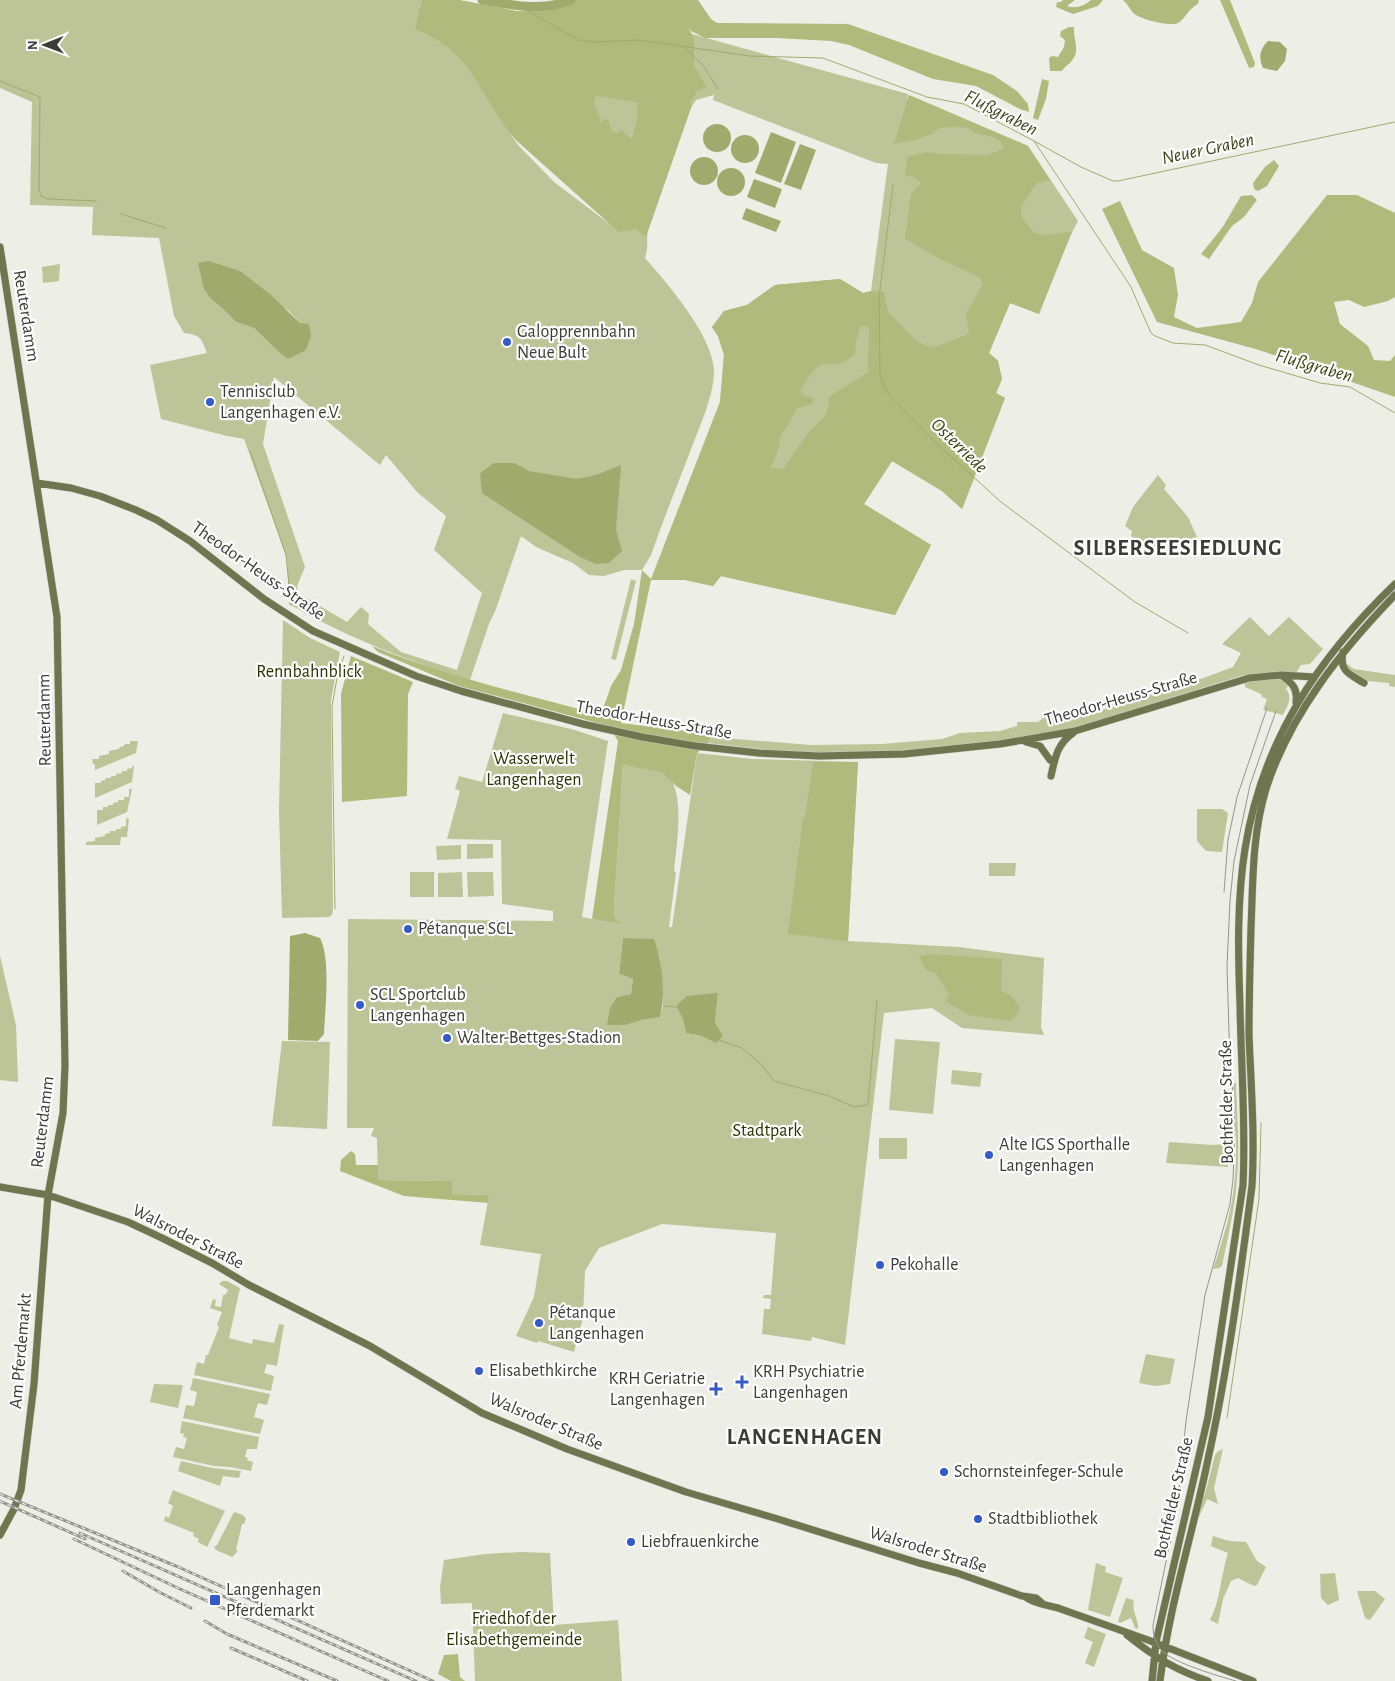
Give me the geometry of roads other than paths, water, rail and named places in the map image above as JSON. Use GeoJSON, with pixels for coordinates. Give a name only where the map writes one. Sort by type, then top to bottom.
{"type":"FeatureCollection","features":[{"type":"Feature","properties":{"kind":"street","name":"Reuterdamm"},"geometry":{"type":"LineString","coordinates":[[0,248],[37,483],[58,633],[65,1078],[63,1113],[48,1195]]}},
{"type":"Feature","properties":{"kind":"street","name":"Theodor-Heuss-Straße"},"geometry":{"type":"LineString","coordinates":[[37,483],[71,488],[100,496],[158,520],[190,541],[277,608],[313,631],[441,685],[621,733],[695,746],[759,753],[813,756],[914,753],[1024,741],[1075,731],[1235,682],[1281,675],[1314,677]]}},
{"type":"Feature","properties":{"kind":"street","name":"Bothfelder Straße"},"geometry":{"type":"LineString","coordinates":[[1152,1681],[1156,1644],[1208,1417],[1243,1185],[1244,1146],[1240,990],[1241,901],[1245,850],[1252,816],[1264,775],[1280,735],[1296,705],[1314,677],[1355,625],[1395,584]]}},
{"type":"Feature","properties":{"kind":"street","name":"Bothfelder Straße"},"geometry":{"type":"LineString","coordinates":[[1160,1681],[1164,1648],[1216,1423],[1252,1186],[1253,1154],[1249,1018],[1253,874],[1258,825],[1266,789],[1285,744],[1318,685],[1344,651],[1395,595]]}},
{"type":"Feature","properties":{"kind":"street"},"geometry":{"type":"LineString","coordinates":[[1344,651],[1342,660],[1344,669],[1364,683]]}},
{"type":"Feature","properties":{"kind":"street"},"geometry":{"type":"LineString","coordinates":[[1281,675],[1295,687],[1297,694],[1296,705]]}},
{"type":"Feature","properties":{"kind":"street"},"geometry":{"type":"LineString","coordinates":[[1051,776],[1055,756],[1060,745],[1075,731]]}},
{"type":"Feature","properties":{"kind":"street"},"geometry":{"type":"LineString","coordinates":[[1024,741],[1040,746],[1050,760]]}},
{"type":"Feature","properties":{"kind":"street","name":"Walsroder Straße"},"geometry":{"type":"LineString","coordinates":[[0,1187],[48,1195],[112,1215],[162,1238],[212,1263],[249,1285],[370,1346],[482,1413],[554,1444],[686,1492],[957,1573],[1022,1596],[1040,1599],[1043,1604],[1122,1631],[1253,1681]]}},
{"type":"Feature","properties":{"kind":"street","name":"Am Pferdemarkt"},"geometry":{"type":"LineString","coordinates":[[0,1535],[14,1509],[21,1490],[34,1384],[48,1195]]}},
{"type":"Feature","properties":{"kind":"street","name":"Walsroder Straße"},"geometry":{"type":"LineString","coordinates":[[1122,1631],[1162,1662],[1208,1681]]}},
{"type":"Feature","properties":{"kind":"waterway","name":"Flußgraben"},"geometry":{"type":"LineString","coordinates":[[482,0],[538,7],[560,4],[571,0]]}},
{"type":"Feature","properties":{"kind":"waterway","name":"Flußgraben"},"geometry":{"type":"LineString","coordinates":[[521,7],[578,40],[596,42],[639,40],[749,56],[823,58],[927,97],[964,104],[1034,141],[1131,287],[1151,333],[1155,336],[1173,343],[1205,345],[1259,365],[1320,383],[1350,387],[1395,413]]}},
{"type":"Feature","properties":{"kind":"waterway"},"geometry":{"type":"LineString","coordinates":[[685,48],[703,65],[718,89]]}},
{"type":"Feature","properties":{"kind":"waterway"},"geometry":{"type":"LineString","coordinates":[[0,81],[40,97],[39,189],[41,196],[48,199],[96,201]]}},
{"type":"Feature","properties":{"kind":"waterway","name":"Neuer Graben"},"geometry":{"type":"LineString","coordinates":[[1034,141],[1081,167],[1113,181],[1118,181],[1395,122]]}},
{"type":"Feature","properties":{"kind":"waterway","name":"Osterriede"},"geometry":{"type":"LineString","coordinates":[[893,185],[879,298],[880,374],[884,387],[890,396],[934,441],[1001,502],[1135,602],[1188,633]]}},
{"type":"Feature","properties":{"kind":"waterway"},"geometry":{"type":"LineString","coordinates":[[121,214],[166,228]]}},
{"type":"Feature","properties":{"kind":"waterway"},"geometry":{"type":"LineString","coordinates":[[250,451],[286,555],[291,605]]}},
{"type":"Feature","properties":{"kind":"waterway"},"geometry":{"type":"LineString","coordinates":[[335,909],[332,706],[337,678],[344,656]]}},
{"type":"Feature","properties":{"kind":"waterway"},"geometry":{"type":"LineString","coordinates":[[719,1040],[742,1048],[760,1063],[774,1081],[829,1096],[854,1107],[868,1105],[877,1000]]}},
{"type":"Feature","properties":{"kind":"waterway"},"geometry":{"type":"LineString","coordinates":[[663,1006],[677,1007]]}},
{"type":"Feature","properties":{"kind":"waterway"},"geometry":{"type":"LineString","coordinates":[[1227,1418],[1259,1199],[1261,1123]]}},
{"type":"Feature","properties":{"kind":"tram line"},"geometry":{"type":"LineString","coordinates":[[1224,892],[1228,840],[1237,797],[1267,708]]}},
{"type":"Feature","properties":{"kind":"tram line"},"geometry":{"type":"LineString","coordinates":[[1236,1681],[1197,1669],[1168,1656],[1156,1642],[1153,1625],[1177,1508],[1186,1421],[1205,1295],[1230,1204],[1233,1180],[1235,1128],[1227,966],[1234,861],[1250,785],[1276,711]]}},
{"type":"Feature","properties":{"kind":"railway"},"geometry":{"type":"LineString","coordinates":[[0,1494],[176,1566],[433,1681]]}},
{"type":"Feature","properties":{"kind":"railway"},"geometry":{"type":"LineString","coordinates":[[0,1501],[85,1539]]}},
{"type":"Feature","properties":{"kind":"railway"},"geometry":{"type":"LineString","coordinates":[[80,1533],[416,1681]]}},
{"type":"Feature","properties":{"kind":"railway"},"geometry":{"type":"LineString","coordinates":[[74,1539],[180,1589],[388,1681]]}},
{"type":"Feature","properties":{"kind":"railway"},"geometry":{"type":"LineString","coordinates":[[123,1571],[191,1608]]}},
{"type":"Feature","properties":{"kind":"railway"},"geometry":{"type":"LineString","coordinates":[[205,1621],[227,1634],[337,1681]]}},
{"type":"Feature","properties":{"kind":"railway"},"geometry":{"type":"LineString","coordinates":[[231,1648],[307,1681]]}},
{"type":"Feature","properties":{"kind":"place","name":"Galopprennbahn Neue Bult"},"geometry":{"type":"Point","coordinates":[507,342]}},
{"type":"Feature","properties":{"kind":"place","name":"Tennisclub Langenhagen e.V."},"geometry":{"type":"Point","coordinates":[210,402]}},
{"type":"Feature","properties":{"kind":"place","name":"Pétanque SCL"},"geometry":{"type":"Point","coordinates":[408,929]}},
{"type":"Feature","properties":{"kind":"place","name":"SCL Sportclub Langenhagen"},"geometry":{"type":"Point","coordinates":[360,1005]}},
{"type":"Feature","properties":{"kind":"place","name":"Walter-Bettges-Stadion"},"geometry":{"type":"Point","coordinates":[447,1038]}},
{"type":"Feature","properties":{"kind":"place","name":"Alte IGS Sporthalle Langenhagen"},"geometry":{"type":"Point","coordinates":[989,1155]}},
{"type":"Feature","properties":{"kind":"place","name":"Pekohalle"},"geometry":{"type":"Point","coordinates":[880,1265]}},
{"type":"Feature","properties":{"kind":"place","name":"Pétanque Langenhagen"},"geometry":{"type":"Point","coordinates":[539,1323]}},
{"type":"Feature","properties":{"kind":"place","name":"Elisabethkirche"},"geometry":{"type":"Point","coordinates":[479,1371]}},
{"type":"Feature","properties":{"kind":"place","name":"KRH Psychiatrie Langenhagen"},"geometry":{"type":"Point","coordinates":[742,1382]}},
{"type":"Feature","properties":{"kind":"place","name":"KRH Geriatrie Langenhagen"},"geometry":{"type":"Point","coordinates":[716,1389]}},
{"type":"Feature","properties":{"kind":"place","name":"Schornsteinfeger-Schule"},"geometry":{"type":"Point","coordinates":[944,1472]}},
{"type":"Feature","properties":{"kind":"place","name":"Stadtbibliothek"},"geometry":{"type":"Point","coordinates":[978,1519]}},
{"type":"Feature","properties":{"kind":"place","name":"Liebfrauenkirche"},"geometry":{"type":"Point","coordinates":[631,1542]}},
{"type":"Feature","properties":{"kind":"place","name":"Langenhagen Pferdemarkt"},"geometry":{"type":"Point","coordinates":[215,1600]}},
{"type":"Feature","properties":{"kind":"district","name":"SILBERSEESIEDLUNG"},"geometry":{"type":"Point","coordinates":[1178,548]}},
{"type":"Feature","properties":{"kind":"district","name":"LANGENHAGEN"},"geometry":{"type":"Point","coordinates":[805,1437]}},
{"type":"Feature","properties":{"kind":"park label","name":"Rennbahnblick"},"geometry":{"type":"Point","coordinates":[309,672]}},
{"type":"Feature","properties":{"kind":"park label","name":"Wasserwelt Langenhagen"},"geometry":{"type":"Point","coordinates":[534,770]}},
{"type":"Feature","properties":{"kind":"park label","name":"Stadtpark"},"geometry":{"type":"Point","coordinates":[767,1131]}},
{"type":"Feature","properties":{"kind":"park label","name":"Friedhof der Elisabethgemeinde"},"geometry":{"type":"Point","coordinates":[514,1629]}}]}
